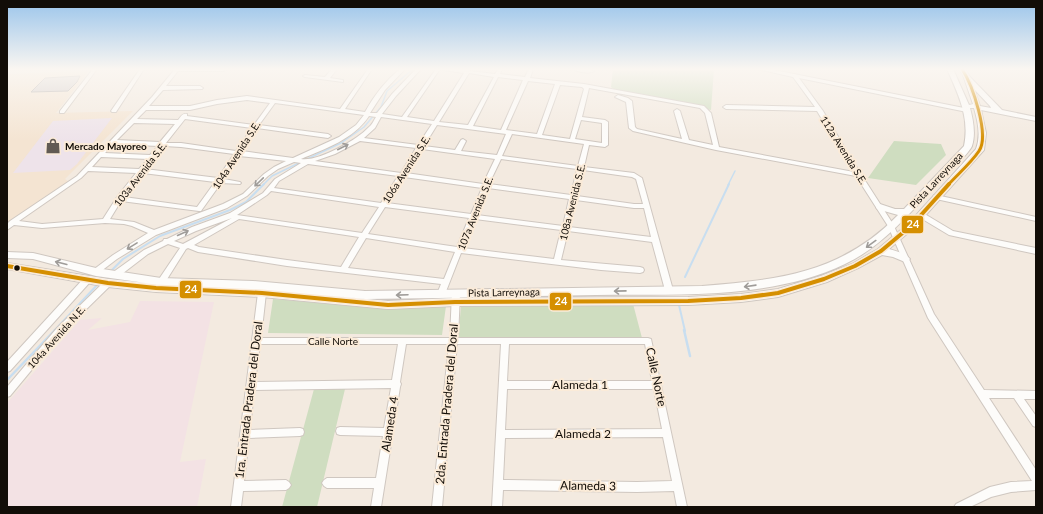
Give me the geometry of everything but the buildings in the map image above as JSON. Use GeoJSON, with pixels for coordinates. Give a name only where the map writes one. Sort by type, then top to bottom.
{"type":"FeatureCollection","features":[{"type":"Feature","properties":{"kind":"main road","name":"Pista Larreynaga"},"geometry":{"type":"LineString","coordinates":[[7,266],[94,276],[156,288],[262,293],[349,302],[388,304],[456,297],[736,288],[770,283],[804,276],[836,264],[860,252],[883,236],[968,146],[971,131],[967,108],[960,93]]}},
{"type":"Feature","properties":{"kind":"main road","name":"Pista Larreynaga"},"geometry":{"type":"LineString","coordinates":[[110,279],[253,285],[365,295],[441,294],[456,297],[688,301],[741,298],[778,293],[824,279],[855,266],[881,251],[921,215],[980,150],[984,140],[980,112],[972,93]]}},
{"type":"Feature","properties":{"kind":"main road"},"geometry":{"type":"LineString","coordinates":[[982,93],[992,105],[1001,112]]}},
{"type":"Feature","properties":{"kind":"main road"},"geometry":{"type":"LineString","coordinates":[[967,108],[1036,123]]}},
{"type":"Feature","properties":{"kind":"main road"},"geometry":{"type":"LineString","coordinates":[[980,112],[1001,112],[1036,119]]}},
{"type":"Feature","properties":{"kind":"main road"},"geometry":{"type":"LineString","coordinates":[[880,207],[894,212],[906,212]]}},
{"type":"Feature","properties":{"kind":"main road"},"geometry":{"type":"LineString","coordinates":[[881,251],[895,254],[905,259]]}},
{"type":"Feature","properties":{"kind":"main road","name":"Pista Larreynaga"},"geometry":{"type":"LineString","coordinates":[[7,255],[33,256],[94,276]]}},
{"type":"Feature","properties":{"kind":"street"},"geometry":{"type":"LineString","coordinates":[[62,112],[77,93]]}},
{"type":"Feature","properties":{"kind":"street"},"geometry":{"type":"LineString","coordinates":[[114,111],[126,93]]}},
{"type":"Feature","properties":{"kind":"street"},"geometry":{"type":"LineString","coordinates":[[9,226],[72,183],[159,93]]}},
{"type":"Feature","properties":{"kind":"street"},"geometry":{"type":"LineString","coordinates":[[342,110],[354,93]]}},
{"type":"Feature","properties":{"kind":"street"},"geometry":{"type":"LineString","coordinates":[[7,368],[94,276],[115,257],[154,233],[225,206],[245,195],[266,175],[299,161],[343,137],[357,127],[369,114],[372,104],[380,93]]}},
{"type":"Feature","properties":{"kind":"street"},"geometry":{"type":"LineString","coordinates":[[161,282],[186,246],[238,216],[299,161],[333,152],[359,139],[373,127],[378,115],[396,93]]}},
{"type":"Feature","properties":{"kind":"street"},"geometry":{"type":"LineString","coordinates":[[404,118],[421,93]]}},
{"type":"Feature","properties":{"kind":"street","name":"106a Avenida S.E."},"geometry":{"type":"LineString","coordinates":[[343,270],[382,205],[437,122],[454,93]]}},
{"type":"Feature","properties":{"kind":"street"},"geometry":{"type":"LineString","coordinates":[[470,127],[488,93]]}},
{"type":"Feature","properties":{"kind":"street","name":"107a Avenida S.E."},"geometry":{"type":"LineString","coordinates":[[441,294],[485,187],[499,158],[506,132],[521,93]]}},
{"type":"Feature","properties":{"kind":"street"},"geometry":{"type":"LineString","coordinates":[[539,136],[554,93]]}},
{"type":"Feature","properties":{"kind":"street"},"geometry":{"type":"LineString","coordinates":[[572,141],[584,93]]}},
{"type":"Feature","properties":{"kind":"street"},"geometry":{"type":"LineString","coordinates":[[614,93],[702,108],[708,113],[716,148]]}},
{"type":"Feature","properties":{"kind":"street","name":"112a Avenida S.E."},"geometry":{"type":"LineString","coordinates":[[807,93],[891,226],[931,316],[1036,478]]}},
{"type":"Feature","properties":{"kind":"street"},"geometry":{"type":"LineString","coordinates":[[886,93],[967,108]]}},
{"type":"Feature","properties":{"kind":"street"},"geometry":{"type":"LineString","coordinates":[[895,93],[967,108]]}},
{"type":"Feature","properties":{"kind":"street"},"geometry":{"type":"LineString","coordinates":[[618,97],[629,101],[632,128],[635,130],[686,142],[859,175]]}},
{"type":"Feature","properties":{"kind":"street"},"geometry":{"type":"LineString","coordinates":[[145,108],[190,108],[217,102],[247,98],[605,145],[605,122],[578,118]]}},
{"type":"Feature","properties":{"kind":"street","name":"104a Avenida S.E."},"geometry":{"type":"LineString","coordinates":[[119,198],[199,209],[238,153],[254,126],[273,102]]}},
{"type":"Feature","properties":{"kind":"street"},"geometry":{"type":"LineString","coordinates":[[726,107],[818,109]]}},
{"type":"Feature","properties":{"kind":"street","name":"103a Avenida S.E."},"geometry":{"type":"LineString","coordinates":[[105,222],[119,198],[142,171],[190,108]]}},
{"type":"Feature","properties":{"kind":"street"},"geometry":{"type":"LineString","coordinates":[[677,111],[686,142]]}},
{"type":"Feature","properties":{"kind":"street"},"geometry":{"type":"LineString","coordinates":[[132,121],[182,120],[254,126],[328,136]]}},
{"type":"Feature","properties":{"kind":"street"},"geometry":{"type":"LineString","coordinates":[[359,139],[634,175],[639,178],[641,182],[669,290]]}},
{"type":"Feature","properties":{"kind":"street"},"geometry":{"type":"LineString","coordinates":[[457,152],[463,141]]}},
{"type":"Feature","properties":{"kind":"street"},"geometry":{"type":"LineString","coordinates":[[112,142],[180,145],[485,187],[634,206],[647,206]]}},
{"type":"Feature","properties":{"kind":"street","name":"108a Avenida S.E."},"geometry":{"type":"LineString","coordinates":[[557,261],[587,143]]}},
{"type":"Feature","properties":{"kind":"street"},"geometry":{"type":"LineString","coordinates":[[100,155],[153,157]]}},
{"type":"Feature","properties":{"kind":"street"},"geometry":{"type":"LineString","coordinates":[[87,169],[142,171],[238,183]]}},
{"type":"Feature","properties":{"kind":"street"},"geometry":{"type":"LineString","coordinates":[[269,189],[655,240]]}},
{"type":"Feature","properties":{"kind":"street"},"geometry":{"type":"LineString","coordinates":[[936,197],[1036,219]]}},
{"type":"Feature","properties":{"kind":"street","name":"104a Avenida N.E."},"geometry":{"type":"LineString","coordinates":[[7,393],[60,330],[110,279],[146,252],[166,241],[243,210]]}},
{"type":"Feature","properties":{"kind":"street"},"geometry":{"type":"LineString","coordinates":[[921,215],[951,233],[1036,251]]}},
{"type":"Feature","properties":{"kind":"street"},"geometry":{"type":"LineString","coordinates":[[238,216],[460,250],[557,261],[600,268],[640,270]]}},
{"type":"Feature","properties":{"kind":"street"},"geometry":{"type":"LineString","coordinates":[[9,226],[124,222],[134,224],[154,233]]}},
{"type":"Feature","properties":{"kind":"street"},"geometry":{"type":"LineString","coordinates":[[166,241],[186,246],[272,261],[446,282]]}},
{"type":"Feature","properties":{"kind":"street","name":"1ra. Entrada Pradera del Doral"},"geometry":{"type":"LineString","coordinates":[[236,507],[252,386],[262,293]]}},
{"type":"Feature","properties":{"kind":"street","name":"2da. Entrada Pradera del Doral"},"geometry":{"type":"LineString","coordinates":[[437,507],[456,297]]}},
{"type":"Feature","properties":{"kind":"street","name":"Calle Norte"},"geometry":{"type":"LineString","coordinates":[[257,341],[648,341],[682,507]]}},
{"type":"Feature","properties":{"kind":"street"},"geometry":{"type":"LineString","coordinates":[[497,507],[505,341]]}},
{"type":"Feature","properties":{"kind":"street","name":"Alameda 4"},"geometry":{"type":"LineString","coordinates":[[376,507],[403,342]]}},
{"type":"Feature","properties":{"kind":"street"},"geometry":{"type":"LineString","coordinates":[[252,386],[397,384]]}},
{"type":"Feature","properties":{"kind":"street","name":"Alameda 1"},"geometry":{"type":"LineString","coordinates":[[503,385],[658,385]]}},
{"type":"Feature","properties":{"kind":"street"},"geometry":{"type":"LineString","coordinates":[[982,394],[1036,395]]}},
{"type":"Feature","properties":{"kind":"street"},"geometry":{"type":"LineString","coordinates":[[1016,394],[1036,423]]}},
{"type":"Feature","properties":{"kind":"street"},"geometry":{"type":"LineString","coordinates":[[246,434],[300,432]]}},
{"type":"Feature","properties":{"kind":"street"},"geometry":{"type":"LineString","coordinates":[[340,432],[389,432]]}},
{"type":"Feature","properties":{"kind":"street","name":"Alameda 2"},"geometry":{"type":"LineString","coordinates":[[500,434],[667,434]]}},
{"type":"Feature","properties":{"kind":"street"},"geometry":{"type":"LineString","coordinates":[[327,483],[380,483]]}},
{"type":"Feature","properties":{"kind":"street"},"geometry":{"type":"LineString","coordinates":[[238,486],[286,485]]}},
{"type":"Feature","properties":{"kind":"street"},"geometry":{"type":"LineString","coordinates":[[959,507],[990,492],[1011,487],[1036,485]]}},
{"type":"Feature","properties":{"kind":"street","name":"Alameda 3"},"geometry":{"type":"LineString","coordinates":[[498,486],[678,486]]}},
{"type":"Feature","properties":{"kind":"shaded area","name":"Mercado Mayoreo"},"geometry":{"type":"Polygon","coordinates":[[[7,93],[72,93],[56,113],[133,111],[65,179],[70,183],[32,209],[7,223],[7,93]]]}},
{"type":"Feature","properties":{"kind":"shaded area"},"geometry":{"type":"Polygon","coordinates":[[[112,118],[77,164],[70,170],[13,173],[53,121],[112,118]]]}},
{"type":"Feature","properties":{"kind":"shaded area"},"geometry":{"type":"Polygon","coordinates":[[[140,301],[214,302],[180,462],[206,459],[197,507],[7,507],[7,403],[80,320],[102,318],[88,330],[130,322],[140,301]]]}},
{"type":"Feature","properties":{"kind":"green space"},"geometry":{"type":"Polygon","coordinates":[[[619,93],[712,93],[711,110],[619,93]]]}},
{"type":"Feature","properties":{"kind":"green space"},"geometry":{"type":"Polygon","coordinates":[[[894,141],[941,144],[946,155],[916,185],[868,178],[894,141]]]}},
{"type":"Feature","properties":{"kind":"green space"},"geometry":{"type":"Polygon","coordinates":[[[462,297],[632,300],[642,338],[458,338],[462,297]]]}},
{"type":"Feature","properties":{"kind":"green space"},"geometry":{"type":"Polygon","coordinates":[[[273,299],[388,308],[446,306],[442,335],[268,333],[273,299]]]}},
{"type":"Feature","properties":{"kind":"green space"},"geometry":{"type":"Polygon","coordinates":[[[314,389],[345,389],[317,507],[282,507],[314,389]]]}},
{"type":"Feature","properties":{"kind":"waterway"},"geometry":{"type":"LineString","coordinates":[[305,160],[341,143],[364,127],[381,107],[386,93]]}},
{"type":"Feature","properties":{"kind":"waterway"},"geometry":{"type":"LineString","coordinates":[[110,272],[123,259],[160,236],[230,210],[246,202],[272,176],[301,162]]}},
{"type":"Feature","properties":{"kind":"waterway"},"geometry":{"type":"LineString","coordinates":[[728,185],[735,171]]}},
{"type":"Feature","properties":{"kind":"waterway"},"geometry":{"type":"LineString","coordinates":[[685,277],[729,184]]}},
{"type":"Feature","properties":{"kind":"waterway"},"geometry":{"type":"LineString","coordinates":[[54,331],[98,284]]}},
{"type":"Feature","properties":{"kind":"waterway"},"geometry":{"type":"LineString","coordinates":[[679,305],[685,331]]}},
{"type":"Feature","properties":{"kind":"waterway"},"geometry":{"type":"LineString","coordinates":[[7,380],[55,330]]}},
{"type":"Feature","properties":{"kind":"waterway"},"geometry":{"type":"LineString","coordinates":[[684,330],[690,356]]}},
{"type":"Feature","properties":{"kind":"transit line","name":"24"},"geometry":{"type":"LineString","coordinates":[[7,266],[108,283],[156,288],[262,293],[388,305],[455,302],[688,301],[741,298],[778,293],[824,279],[855,266],[881,251],[912,225],[980,150],[982,142],[981,123],[972,93]]}},
{"type":"Feature","properties":{"kind":"place","name":"Mercado Mayoreo"},"geometry":{"type":"Point","coordinates":[53,146]}}]}
